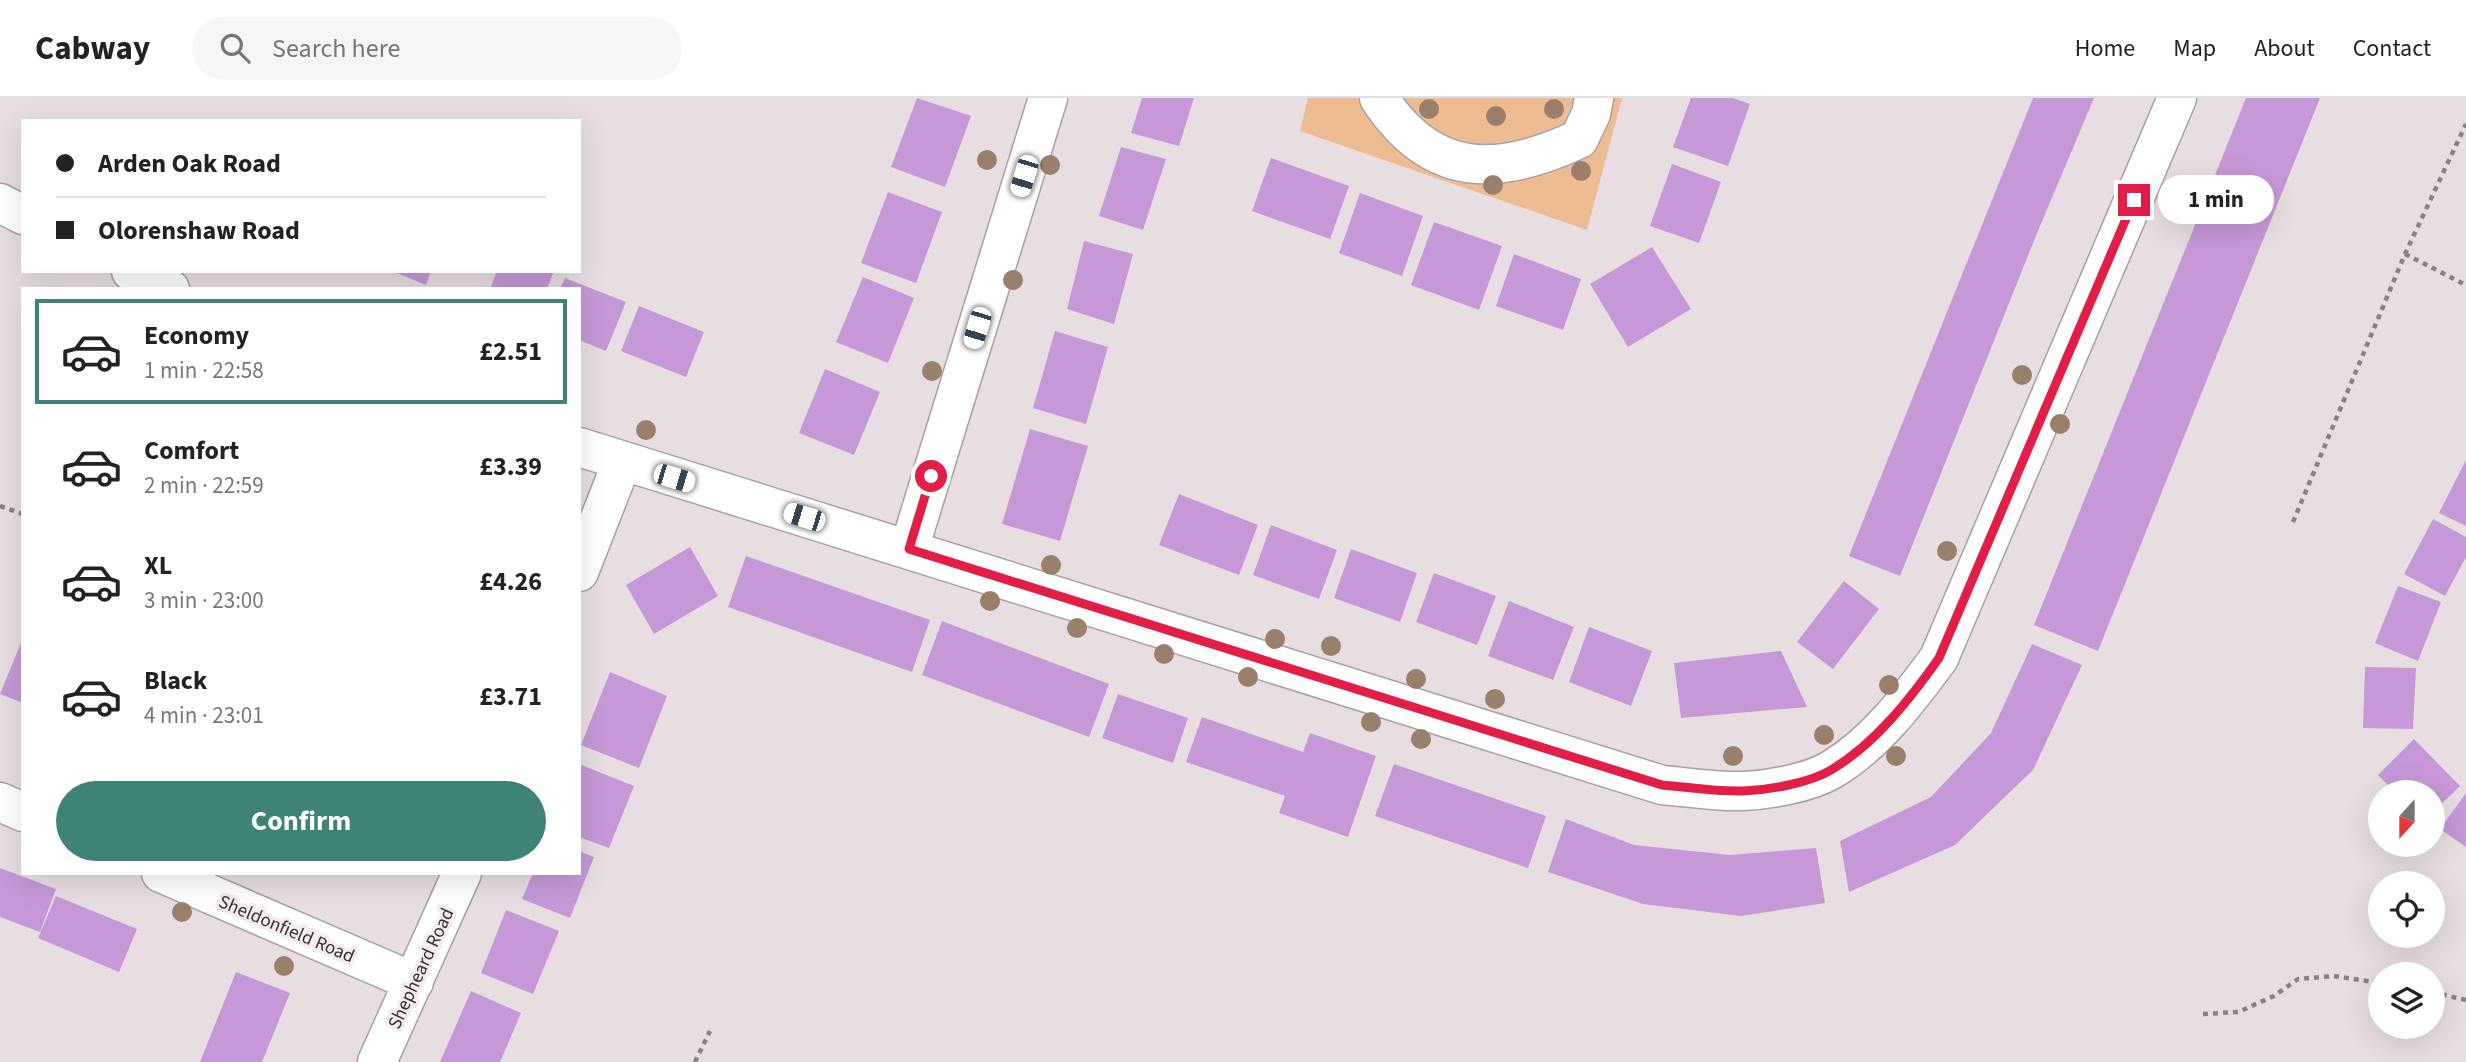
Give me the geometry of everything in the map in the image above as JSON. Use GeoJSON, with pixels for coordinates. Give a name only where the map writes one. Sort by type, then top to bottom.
{"type":"FeatureCollection","features":[{"type":"Feature","properties":{"kind":"street"},"geometry":{"type":"LineString","coordinates":[[909,549],[1048,98]]}},
{"type":"Feature","properties":{"kind":"street"},"geometry":{"type":"LineString","coordinates":[[1379,98],[1415,141],[1452,161],[1480,166],[1523,161],[1552,152],[1579,139],[1591,114],[1594,98]]}},
{"type":"Feature","properties":{"kind":"street"},"geometry":{"type":"LineString","coordinates":[[581,448],[1662,785],[1742,791],[1799,782],[1830,771],[1865,745],[1912,695],[1939,658],[2177,98]]}},
{"type":"Feature","properties":{"kind":"street"},"geometry":{"type":"LineString","coordinates":[[0,202],[21,214]]}},
{"type":"Feature","properties":{"kind":"street"},"geometry":{"type":"LineString","coordinates":[[135,273],[166,287]]}},
{"type":"Feature","properties":{"kind":"street"},"geometry":{"type":"LineString","coordinates":[[581,567],[622,462]]}},
{"type":"Feature","properties":{"kind":"street"},"geometry":{"type":"LineString","coordinates":[[0,802],[21,811]]}},
{"type":"Feature","properties":{"kind":"street","name":"Sheldonfield Road"},"geometry":{"type":"LineString","coordinates":[[166,875],[414,982]]}},
{"type":"Feature","properties":{"kind":"street","name":"Shepheard Road"},"geometry":{"type":"LineString","coordinates":[[377,1062],[461,875]]}},
{"type":"Feature","properties":{"kind":"path"},"geometry":{"type":"LineString","coordinates":[[2293,522],[2405,254],[2466,124]]}},
{"type":"Feature","properties":{"kind":"path"},"geometry":{"type":"LineString","coordinates":[[2405,254],[2466,285]]}},
{"type":"Feature","properties":{"kind":"path"},"geometry":{"type":"LineString","coordinates":[[0,506],[21,513]]}},
{"type":"Feature","properties":{"kind":"path"},"geometry":{"type":"LineString","coordinates":[[2203,1013],[2238,1012],[2274,996],[2298,979],[2334,976],[2368,981]]}},
{"type":"Feature","properties":{"kind":"path"},"geometry":{"type":"LineString","coordinates":[[2445,995],[2466,999]]}},
{"type":"Feature","properties":{"kind":"path"},"geometry":{"type":"LineString","coordinates":[[695,1062],[710,1031]]}},
{"type":"Feature","properties":{"kind":"shaded area"},"geometry":{"type":"Polygon","coordinates":[[[1308,98],[1622,98],[1587,230],[1300,131],[1308,98]]]}},
{"type":"Feature","properties":{"kind":"building"},"geometry":{"type":"Polygon","coordinates":[[[917,98],[971,116],[945,187],[891,167],[917,98]]]}},
{"type":"Feature","properties":{"kind":"building"},"geometry":{"type":"Polygon","coordinates":[[[1142,98],[1194,98],[1179,146],[1131,133],[1142,98]]]}},
{"type":"Feature","properties":{"kind":"building"},"geometry":{"type":"Polygon","coordinates":[[[1691,98],[1733,98],[1750,104],[1728,166],[1673,147],[1691,98]]]}},
{"type":"Feature","properties":{"kind":"building"},"geometry":{"type":"Polygon","coordinates":[[[2033,98],[2094,98],[1900,576],[1849,556],[2033,98]]]}},
{"type":"Feature","properties":{"kind":"building"},"geometry":{"type":"Polygon","coordinates":[[[2246,98],[2320,98],[2098,651],[2034,625],[2246,98]]]}},
{"type":"Feature","properties":{"kind":"building"},"geometry":{"type":"Polygon","coordinates":[[[1121,147],[1166,159],[1143,230],[1099,216],[1121,147]]]}},
{"type":"Feature","properties":{"kind":"building"},"geometry":{"type":"Polygon","coordinates":[[[1271,158],[1349,186],[1330,239],[1252,211],[1271,158]]]}},
{"type":"Feature","properties":{"kind":"building"},"geometry":{"type":"Polygon","coordinates":[[[1672,164],[1721,182],[1699,243],[1650,226],[1672,164]]]}},
{"type":"Feature","properties":{"kind":"building"},"geometry":{"type":"Polygon","coordinates":[[[888,192],[942,212],[916,283],[861,263],[888,192]]]}},
{"type":"Feature","properties":{"kind":"building"},"geometry":{"type":"Polygon","coordinates":[[[1360,193],[1423,216],[1402,276],[1339,253],[1360,193]]]}},
{"type":"Feature","properties":{"kind":"building"},"geometry":{"type":"Polygon","coordinates":[[[1434,222],[1502,246],[1479,310],[1411,285],[1434,222]]]}},
{"type":"Feature","properties":{"kind":"building"},"geometry":{"type":"Polygon","coordinates":[[[1084,241],[1133,254],[1114,324],[1067,309],[1084,241]]]}},
{"type":"Feature","properties":{"kind":"building"},"geometry":{"type":"Polygon","coordinates":[[[1652,247],[1691,309],[1628,347],[1590,284],[1652,247]]]}},
{"type":"Feature","properties":{"kind":"building"},"geometry":{"type":"Polygon","coordinates":[[[1514,254],[1581,279],[1563,330],[1496,306],[1514,254]]]}},
{"type":"Feature","properties":{"kind":"building"},"geometry":{"type":"Polygon","coordinates":[[[397,273],[430,273],[426,285],[397,273]]]}},
{"type":"Feature","properties":{"kind":"building"},"geometry":{"type":"Polygon","coordinates":[[[496,273],[553,273],[548,287],[491,287],[496,273]]]}},
{"type":"Feature","properties":{"kind":"building"},"geometry":{"type":"Polygon","coordinates":[[[863,277],[914,298],[888,363],[836,342],[863,277]]]}},
{"type":"Feature","properties":{"kind":"building"},"geometry":{"type":"Polygon","coordinates":[[[565,278],[626,302],[606,351],[581,341],[581,287],[561,287],[565,278]]]}},
{"type":"Feature","properties":{"kind":"building"},"geometry":{"type":"Polygon","coordinates":[[[639,306],[704,332],[686,377],[621,351],[639,306]]]}},
{"type":"Feature","properties":{"kind":"building"},"geometry":{"type":"Polygon","coordinates":[[[1055,331],[1108,347],[1086,424],[1033,408],[1055,331]]]}},
{"type":"Feature","properties":{"kind":"building"},"geometry":{"type":"Polygon","coordinates":[[[825,369],[880,392],[854,455],[799,433],[825,369]]]}},
{"type":"Feature","properties":{"kind":"building"},"geometry":{"type":"Polygon","coordinates":[[[1030,429],[1088,446],[1060,541],[1002,524],[1030,429]]]}},
{"type":"Feature","properties":{"kind":"building"},"geometry":{"type":"Polygon","coordinates":[[[2466,460],[2466,526],[2439,513],[2466,460]]]}},
{"type":"Feature","properties":{"kind":"building"},"geometry":{"type":"Polygon","coordinates":[[[1179,494],[1258,525],[1239,575],[1159,545],[1179,494]]]}},
{"type":"Feature","properties":{"kind":"building"},"geometry":{"type":"Polygon","coordinates":[[[2433,519],[2466,537],[2466,557],[2445,596],[2404,574],[2433,519]]]}},
{"type":"Feature","properties":{"kind":"building"},"geometry":{"type":"Polygon","coordinates":[[[1271,525],[1337,550],[1319,599],[1253,575],[1271,525]]]}},
{"type":"Feature","properties":{"kind":"building"},"geometry":{"type":"Polygon","coordinates":[[[690,547],[718,596],[654,634],[626,585],[690,547]]]}},
{"type":"Feature","properties":{"kind":"building"},"geometry":{"type":"Polygon","coordinates":[[[1351,549],[1417,573],[1400,622],[1334,598],[1351,549]]]}},
{"type":"Feature","properties":{"kind":"building"},"geometry":{"type":"Polygon","coordinates":[[[746,556],[930,620],[912,672],[728,607],[746,556]]]}},
{"type":"Feature","properties":{"kind":"building"},"geometry":{"type":"Polygon","coordinates":[[[1434,573],[1496,596],[1477,645],[1416,622],[1434,573]]]}},
{"type":"Feature","properties":{"kind":"building"},"geometry":{"type":"Polygon","coordinates":[[[1844,581],[1879,609],[1833,669],[1797,642],[1844,581]]]}},
{"type":"Feature","properties":{"kind":"building"},"geometry":{"type":"Polygon","coordinates":[[[2398,586],[2441,602],[2418,661],[2375,643],[2398,586]]]}},
{"type":"Feature","properties":{"kind":"building"},"geometry":{"type":"Polygon","coordinates":[[[1509,601],[1574,627],[1553,680],[1488,656],[1509,601]]]}},
{"type":"Feature","properties":{"kind":"building"},"geometry":{"type":"Polygon","coordinates":[[[942,621],[1109,684],[1089,737],[922,675],[942,621]]]}},
{"type":"Feature","properties":{"kind":"building"},"geometry":{"type":"Polygon","coordinates":[[[1589,627],[1652,651],[1631,706],[1569,682],[1589,627]]]}},
{"type":"Feature","properties":{"kind":"building"},"geometry":{"type":"Polygon","coordinates":[[[21,643],[21,702],[0,694],[21,643]]]}},
{"type":"Feature","properties":{"kind":"building"},"geometry":{"type":"Polygon","coordinates":[[[2032,644],[2082,665],[2033,770],[1955,845],[1849,892],[1840,841],[1931,797],[1991,733],[2032,644]]]}},
{"type":"Feature","properties":{"kind":"building"},"geometry":{"type":"Polygon","coordinates":[[[1781,651],[1807,707],[1681,718],[1674,663],[1781,651]]]}},
{"type":"Feature","properties":{"kind":"building"},"geometry":{"type":"Polygon","coordinates":[[[2365,667],[2416,668],[2413,729],[2363,728],[2365,667]]]}},
{"type":"Feature","properties":{"kind":"building"},"geometry":{"type":"Polygon","coordinates":[[[610,672],[667,696],[639,768],[581,745],[610,672]]]}},
{"type":"Feature","properties":{"kind":"building"},"geometry":{"type":"Polygon","coordinates":[[[1118,694],[1188,718],[1173,763],[1102,738],[1118,694]]]}},
{"type":"Feature","properties":{"kind":"building"},"geometry":{"type":"Polygon","coordinates":[[[1202,717],[1303,752],[1310,733],[1376,756],[1348,837],[1279,813],[1285,796],[1186,762],[1202,717]]]}},
{"type":"Feature","properties":{"kind":"building"},"geometry":{"type":"Polygon","coordinates":[[[2414,739],[2460,786],[2445,800],[2445,780],[2383,780],[2378,775],[2414,739]]]}},
{"type":"Feature","properties":{"kind":"building"},"geometry":{"type":"Polygon","coordinates":[[[1394,764],[1546,816],[1528,868],[1375,816],[1394,764]]]}},
{"type":"Feature","properties":{"kind":"building"},"geometry":{"type":"Polygon","coordinates":[[[581,765],[634,786],[609,848],[581,838],[581,765]]]}},
{"type":"Feature","properties":{"kind":"building"},"geometry":{"type":"Polygon","coordinates":[[[2466,793],[2466,847],[2445,832],[2445,822],[2466,793]]]}},
{"type":"Feature","properties":{"kind":"building"},"geometry":{"type":"Polygon","coordinates":[[[1566,819],[1634,845],[1730,855],[1816,848],[1825,903],[1741,916],[1643,904],[1548,872],[1566,819]]]}},
{"type":"Feature","properties":{"kind":"building"},"geometry":{"type":"Polygon","coordinates":[[[581,852],[594,857],[570,918],[522,899],[532,875],[581,875],[581,852]]]}},
{"type":"Feature","properties":{"kind":"building"},"geometry":{"type":"Polygon","coordinates":[[[0,868],[56,889],[40,932],[0,917],[0,868]]]}},
{"type":"Feature","properties":{"kind":"building"},"geometry":{"type":"Polygon","coordinates":[[[56,896],[137,929],[119,972],[38,938],[56,896]]]}},
{"type":"Feature","properties":{"kind":"building"},"geometry":{"type":"Polygon","coordinates":[[[506,910],[559,931],[533,994],[481,973],[506,910]]]}},
{"type":"Feature","properties":{"kind":"building"},"geometry":{"type":"Polygon","coordinates":[[[236,972],[290,993],[262,1062],[200,1062],[236,972]]]}},
{"type":"Feature","properties":{"kind":"building"},"geometry":{"type":"Polygon","coordinates":[[[471,991],[521,1013],[500,1062],[440,1062],[471,991]]]}},
{"type":"Feature","properties":{"kind":"route"},"geometry":{"type":"LineString","coordinates":[[931,476],[909,549],[1662,785],[1742,791],[1799,782],[1830,771],[1865,745],[1912,695],[1939,658],[2134,200]]}}]}
